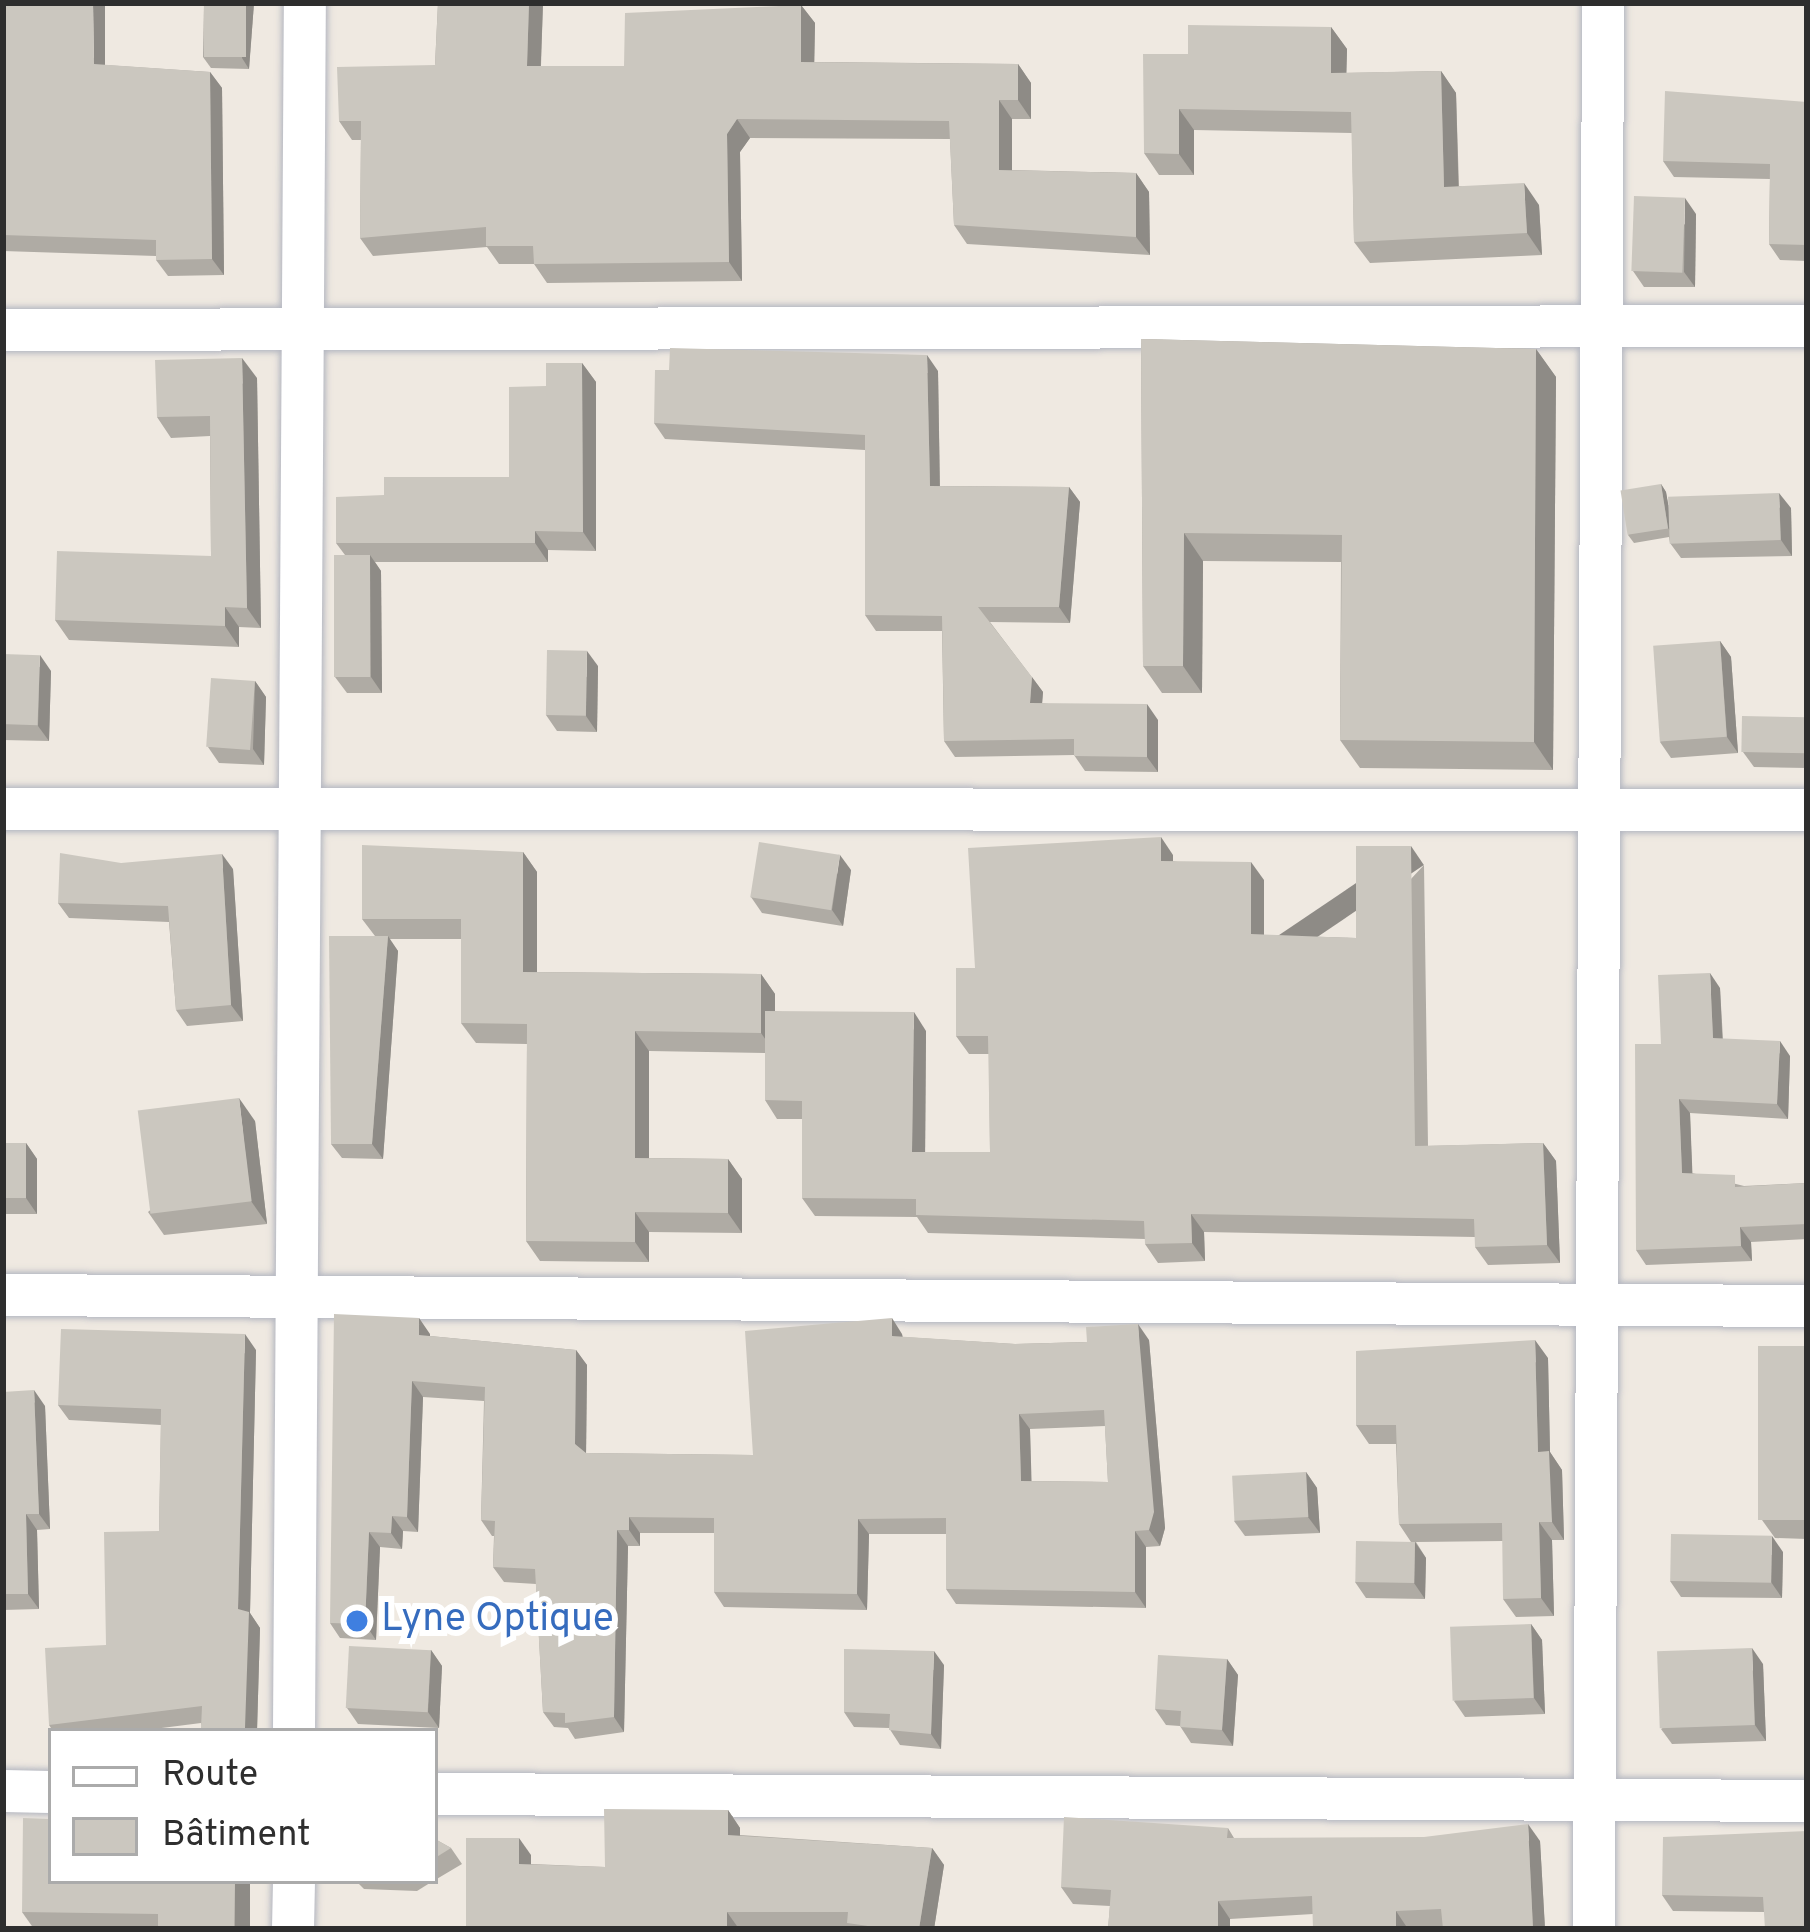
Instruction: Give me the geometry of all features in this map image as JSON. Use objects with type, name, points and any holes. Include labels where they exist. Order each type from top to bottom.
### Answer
[{"type":"street","points":[[295,1728],[304,3]]},
{"type":"street","points":[[1594,1929],[1603,3]]},
{"type":"street","points":[[3,330],[302,335],[1807,326]]},
{"type":"street","points":[[3,808],[1807,811]]},
{"type":"street","points":[[3,1294],[1807,1306]]},
{"type":"street","points":[[3,1791],[48,1792]]},
{"type":"street","points":[[438,1794],[1807,1801]]},
{"type":"street","points":[[293,1929],[294,1884]]},
{"type":"building","points":[[3,3],[93,3],[94,64],[210,72],[212,259],[156,260],[156,240],[3,235]]},
{"type":"building","points":[[204,3],[246,3],[246,57],[204,57]]},
{"type":"building","points":[[438,3],[529,3],[527,66],[624,66],[625,13],[801,5],[801,62],[1018,64],[1018,100],[999,100],[999,170],[1136,173],[1136,237],[954,225],[949,121],[737,119],[727,134],[729,262],[534,264],[533,246],[486,246],[486,227],[360,238],[361,121],[339,121],[337,67],[435,65]]},
{"type":"building","points":[[1188,25],[1331,27],[1331,73],[1441,71],[1444,187],[1524,183],[1527,233],[1354,242],[1351,112],[1179,109],[1179,154],[1144,153],[1143,54],[1188,54]]},
{"type":"building","points":[[1665,91],[1807,102],[1807,245],[1769,244],[1770,164],[1663,161]]},
{"type":"building","points":[[1634,196],[1685,198],[1682,273],[1631,271]]},
{"type":"building","points":[[1141,339],[1536,349],[1534,742],[1340,740],[1342,535],[1184,533],[1183,666],[1143,666]]},
{"type":"building","points":[[670,348],[927,355],[930,486],[1069,487],[1059,607],[978,607],[1032,677],[1030,703],[1147,704],[1147,757],[1074,756],[1074,739],[944,741],[942,616],[865,615],[865,435],[654,423],[655,370],[669,370]]},
{"type":"building","points":[[242,358],[247,608],[225,607],[225,626],[55,620],[57,551],[211,556],[210,416],[157,417],[155,360]]},
{"type":"building","points":[[546,363],[582,363],[583,532],[535,531],[535,543],[336,543],[336,497],[384,495],[384,477],[509,477],[509,387],[546,386]]},
{"type":"building","points":[[1661,484],[1668,528],[1628,535],[1621,490]]},
{"type":"building","points":[[1779,493],[1781,540],[1670,544],[1668,497]]},
{"type":"building","points":[[334,555],[370,555],[370,677],[334,677]]},
{"type":"building","points":[[1720,641],[1727,737],[1660,741],[1653,646]]},
{"type":"building","points":[[547,650],[587,651],[586,716],[546,715]]},
{"type":"building","points":[[3,654],[40,655],[38,725],[3,724]]},
{"type":"building","points":[[211,678],[255,681],[250,750],[206,747]]},
{"type":"building","points":[[1742,716],[1807,717],[1806,753],[1741,752]]},
{"type":"building","points":[[1161,837],[1161,861],[1251,862],[1251,934],[1356,938],[1356,846],[1411,846],[1415,1146],[1543,1143],[1547,1245],[1475,1247],[1474,1219],[1191,1214],[1192,1243],[1145,1244],[1144,1221],[916,1215],[916,1199],[802,1198],[802,1101],[765,1100],[765,1011],[914,1012],[912,1152],[990,1152],[988,1036],[956,1036],[956,968],[975,968],[968,848]]},
{"type":"building","points":[[759,842],[840,855],[831,910],[750,897]]},
{"type":"building","points":[[362,845],[523,852],[523,972],[761,974],[761,1033],[635,1031],[635,1158],[728,1159],[728,1213],[635,1212],[635,1242],[526,1241],[527,1024],[461,1023],[461,919],[362,919]]},
{"type":"building","points":[[60,853],[121,863],[222,854],[231,1005],[176,1010],[168,906],[58,903]]},
{"type":"building","points":[[329,936],[388,936],[372,1144],[331,1144]]},
{"type":"building","points":[[1710,973],[1713,1038],[1780,1041],[1777,1104],[1679,1099],[1682,1173],[1735,1175],[1735,1187],[1807,1183],[1807,1224],[1740,1227],[1741,1246],[1636,1250],[1635,1044],[1661,1044],[1658,975]]},
{"type":"building","points":[[239,1098],[252,1201],[150,1214],[138,1110]]},
{"type":"building","points":[[3,1143],[26,1143],[26,1198],[3,1198]]},
{"type":"building","points":[[334,1314],[419,1318],[419,1335],[576,1350],[575,1444],[586,1453],[753,1455],[745,1331],[892,1318],[892,1336],[1015,1344],[1087,1342],[1086,1327],[1138,1324],[1154,1512],[1149,1530],[1135,1531],[1135,1592],[946,1589],[946,1518],[858,1519],[857,1594],[714,1592],[714,1518],[629,1517],[629,1530],[617,1530],[614,1717],[565,1723],[565,1713],[543,1712],[535,1569],[493,1567],[495,1521],[481,1520],[485,1387],[412,1381],[407,1517],[392,1516],[391,1533],[369,1532],[365,1624],[330,1623]],"holes":[[[1104,1410],[1108,1482],[1021,1481],[1019,1414]]]},
{"type":"building","points":[[61,1329],[245,1334],[238,1609],[249,1612],[245,1728],[201,1728],[202,1706],[49,1725],[45,1648],[106,1645],[104,1532],[159,1531],[161,1409],[58,1405]]},
{"type":"building","points":[[1535,1340],[1538,1452],[1549,1451],[1552,1522],[1539,1522],[1541,1598],[1503,1599],[1502,1523],[1399,1524],[1396,1425],[1356,1425],[1356,1351]]},
{"type":"building","points":[[1758,1346],[1807,1346],[1807,1520],[1758,1520]]},
{"type":"building","points":[[34,1390],[39,1514],[26,1514],[28,1594],[3,1594],[3,1392]]},
{"type":"building","points":[[1306,1472],[1308,1517],[1234,1521],[1232,1476]]},
{"type":"building","points":[[1671,1534],[1772,1536],[1771,1583],[1670,1581]]},
{"type":"building","points":[[1356,1541],[1415,1542],[1414,1583],[1355,1582]]},
{"type":"building","points":[[1531,1624],[1534,1698],[1453,1701],[1450,1627]]},
{"type":"building","points":[[349,1646],[431,1650],[428,1712],[346,1708]]},
{"type":"building","points":[[1752,1648],[1755,1725],[1660,1728],[1657,1651]]},
{"type":"building","points":[[844,1649],[934,1651],[931,1734],[889,1730],[890,1714],[844,1712]]},
{"type":"building","points":[[1158,1655],[1227,1659],[1222,1730],[1180,1727],[1181,1711],[1155,1709]]},
{"type":"building","points":[[604,1809],[728,1810],[728,1835],[932,1848],[919,1929],[847,1923],[848,1912],[727,1912],[727,1929],[466,1929],[466,1838],[519,1838],[519,1864],[605,1867]]},
{"type":"building","points":[[1064,1817],[1228,1828],[1227,1838],[1424,1837],[1528,1824],[1533,1929],[1443,1929],[1441,1909],[1396,1911],[1396,1929],[1313,1929],[1312,1896],[1218,1901],[1218,1929],[1108,1929],[1111,1890],[1061,1887]]},
{"type":"building","points":[[23,1818],[48,1819],[48,1884],[235,1884],[234,1929],[158,1929],[158,1914],[22,1912]]},
{"type":"building","points":[[1807,1831],[1807,1929],[1765,1929],[1763,1897],[1662,1895],[1663,1837]]},
{"type":"building","points":[[438,1841],[451,1848],[438,1856]]},
{"type":"place","name":"Lyne Optique","points":[[357,1621]]}]
